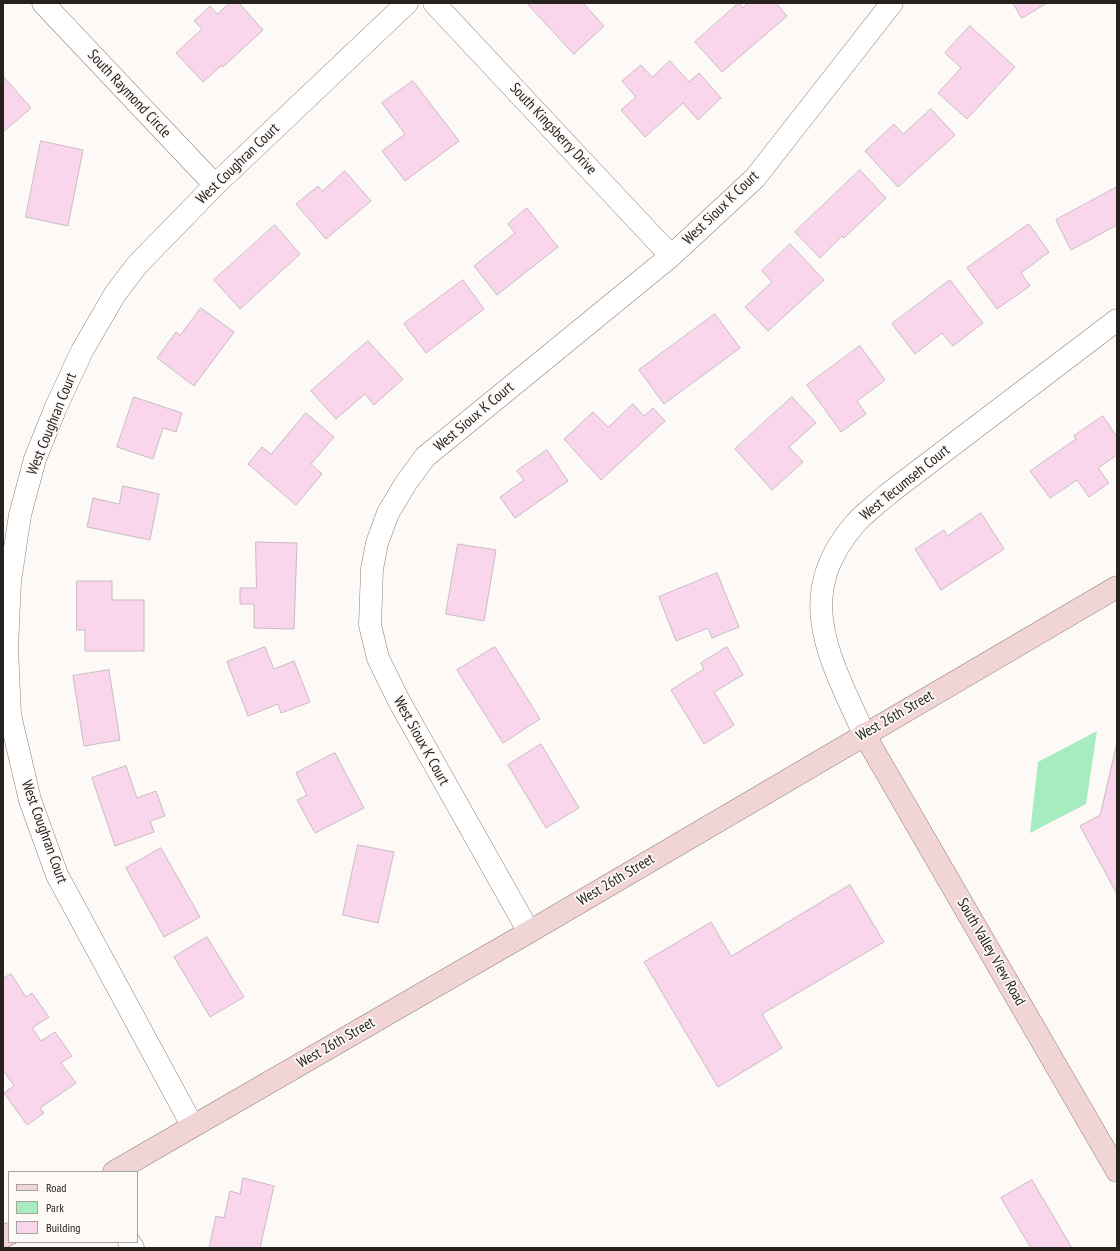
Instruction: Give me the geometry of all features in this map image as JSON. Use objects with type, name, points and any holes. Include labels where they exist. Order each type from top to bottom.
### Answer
[{"type":"main road","name":"West 26th Street","points":[[116,1171],[192,1125],[528,932],[1117,587]]},
{"type":"main road","name":"South Valley View Road","points":[[864,734],[1117,1171]]},
{"type":"street","name":"South Raymond Circle","points":[[43,3],[216,185]]},
{"type":"street","name":"West Coughran Court","points":[[192,1125],[57,875],[30,800],[10,715],[7,648],[10,581],[20,515],[35,459],[56,407],[82,351],[115,294],[137,265],[216,185],[407,3]]},
{"type":"street","name":"South Kingsberry Drive","points":[[434,3],[671,256]]},
{"type":"street","name":"West Sioux K Court","points":[[528,932],[399,701],[378,658],[370,625],[372,569],[377,543],[388,513],[406,483],[426,457],[671,256],[755,178],[892,3]]},
{"type":"street","name":"West Tecumseh Court","points":[[864,734],[826,643],[822,622],[821,593],[827,567],[840,544],[855,524],[888,494],[1117,320]]},
{"type":"green space","points":[[1097,731],[1086,804],[1030,833],[1038,762]]},
{"type":"building","points":[[230,3],[239,3],[263,30],[223,67],[222,65],[203,82],[176,53],[202,29],[194,21],[210,6],[217,14]]},
{"type":"building","points":[[527,3],[583,3],[604,26],[574,54]]},
{"type":"building","points":[[739,3],[743,8],[748,3],[776,3],[787,16],[722,72],[695,42]]},
{"type":"building","points":[[1013,3],[1047,3],[1022,18]]},
{"type":"building","points":[[970,26],[1015,67],[967,119],[938,93],[961,68],[945,53]]},
{"type":"building","points":[[670,61],[689,82],[699,73],[721,98],[698,120],[683,103],[645,137],[621,110],[636,97],[622,81],[641,65],[652,77]]},
{"type":"building","points":[[3,76],[31,108],[3,132]]},
{"type":"building","points":[[413,81],[459,141],[405,181],[382,151],[405,134],[382,103]]},
{"type":"building","points":[[931,109],[955,135],[898,187],[865,151],[894,124],[903,134]]},
{"type":"building","points":[[41,141],[83,150],[68,226],[26,217]]},
{"type":"building","points":[[860,170],[886,198],[844,238],[842,236],[820,258],[795,232]]},
{"type":"building","points":[[345,171],[371,201],[326,239],[296,204],[318,186],[322,191]]},
{"type":"building","points":[[1117,187],[1117,225],[1071,250],[1056,220]]},
{"type":"building","points":[[527,208],[558,247],[497,295],[474,266],[515,233],[508,224]]},
{"type":"building","points":[[1029,224],[1049,252],[1021,273],[1030,286],[997,309],[967,268]]},
{"type":"building","points":[[275,225],[300,254],[240,309],[214,280]]},
{"type":"building","points":[[790,244],[824,280],[768,331],[745,307],[772,282],[762,271]]},
{"type":"building","points":[[463,280],[484,309],[426,353],[404,324]]},
{"type":"building","points":[[950,280],[983,323],[953,346],[942,333],[915,354],[892,324]]},
{"type":"building","points":[[201,308],[234,332],[194,386],[157,358],[176,332],[180,335]]},
{"type":"building","points":[[715,314],[740,348],[664,404],[639,370]]},
{"type":"building","points":[[368,341],[403,379],[374,405],[365,394],[336,419],[311,391]]},
{"type":"building","points":[[860,346],[885,380],[857,401],[866,414],[841,432],[807,385]]},
{"type":"building","points":[[134,397],[182,413],[176,432],[163,428],[153,459],[117,447]]},
{"type":"building","points":[[792,397],[816,423],[789,447],[803,462],[772,490],[735,449]]},
{"type":"building","points":[[633,404],[644,416],[653,408],[665,421],[601,480],[564,439],[593,412],[608,427]]},
{"type":"building","points":[[306,413],[334,437],[311,464],[322,474],[296,505],[248,464],[262,447],[271,454]]},
{"type":"building","points":[[1103,416],[1117,437],[1117,455],[1098,468],[1109,483],[1089,497],[1077,480],[1050,498],[1030,471],[1076,439],[1074,436]]},
{"type":"building","points":[[547,450],[568,481],[515,518],[500,497],[524,480],[517,471]]},
{"type":"building","points":[[123,486],[159,494],[150,540],[87,527],[93,498],[119,504]]},
{"type":"building","points":[[981,513],[1004,549],[941,590],[915,549],[944,530],[947,536]]},
{"type":"building","points":[[256,542],[297,543],[294,629],[254,628],[254,604],[240,604],[240,588],[256,588]]},
{"type":"building","points":[[458,544],[496,550],[484,621],[446,614]]},
{"type":"building","points":[[717,573],[739,627],[712,638],[708,628],[676,641],[659,597]]},
{"type":"building","points":[[77,581],[112,581],[112,600],[144,600],[144,651],[85,651],[85,630],[77,630]]},
{"type":"building","points":[[265,647],[274,669],[294,661],[310,702],[281,713],[278,704],[248,716],[227,662]]},
{"type":"building","points":[[495,647],[540,719],[503,743],[457,670]]},
{"type":"building","points":[[727,647],[743,675],[714,692],[734,725],[704,744],[671,690],[704,669],[701,663]]},
{"type":"building","points":[[109,670],[120,740],[84,746],[73,676]]},
{"type":"building","points":[[1117,743],[1117,894],[1080,826],[1100,815]]},
{"type":"building","points":[[541,744],[579,808],[546,828],[508,765]]},
{"type":"building","points":[[335,753],[364,808],[315,833],[297,800],[307,795],[296,773]]},
{"type":"building","points":[[126,766],[137,798],[156,791],[165,816],[150,821],[154,832],[115,846],[92,778]]},
{"type":"building","points":[[358,845],[394,852],[378,923],[343,915]]},
{"type":"building","points":[[161,848],[200,917],[164,937],[126,868]]},
{"type":"building","points":[[850,885],[884,942],[762,1014],[782,1048],[718,1087],[644,962],[711,922],[731,956]]},
{"type":"building","points":[[207,937],[244,997],[210,1017],[174,957]]},
{"type":"building","points":[[11,974],[26,997],[32,993],[49,1017],[32,1028],[41,1041],[55,1032],[72,1056],[61,1063],[76,1083],[40,1108],[44,1113],[27,1125],[4,1093],[14,1086],[3,1070],[3,979]]},
{"type":"building","points":[[243,1178],[274,1186],[260,1248],[209,1248],[216,1216],[224,1218],[230,1191],[240,1194]]},
{"type":"building","points":[[1032,1180],[1072,1248],[1031,1248],[1001,1198]]}]
